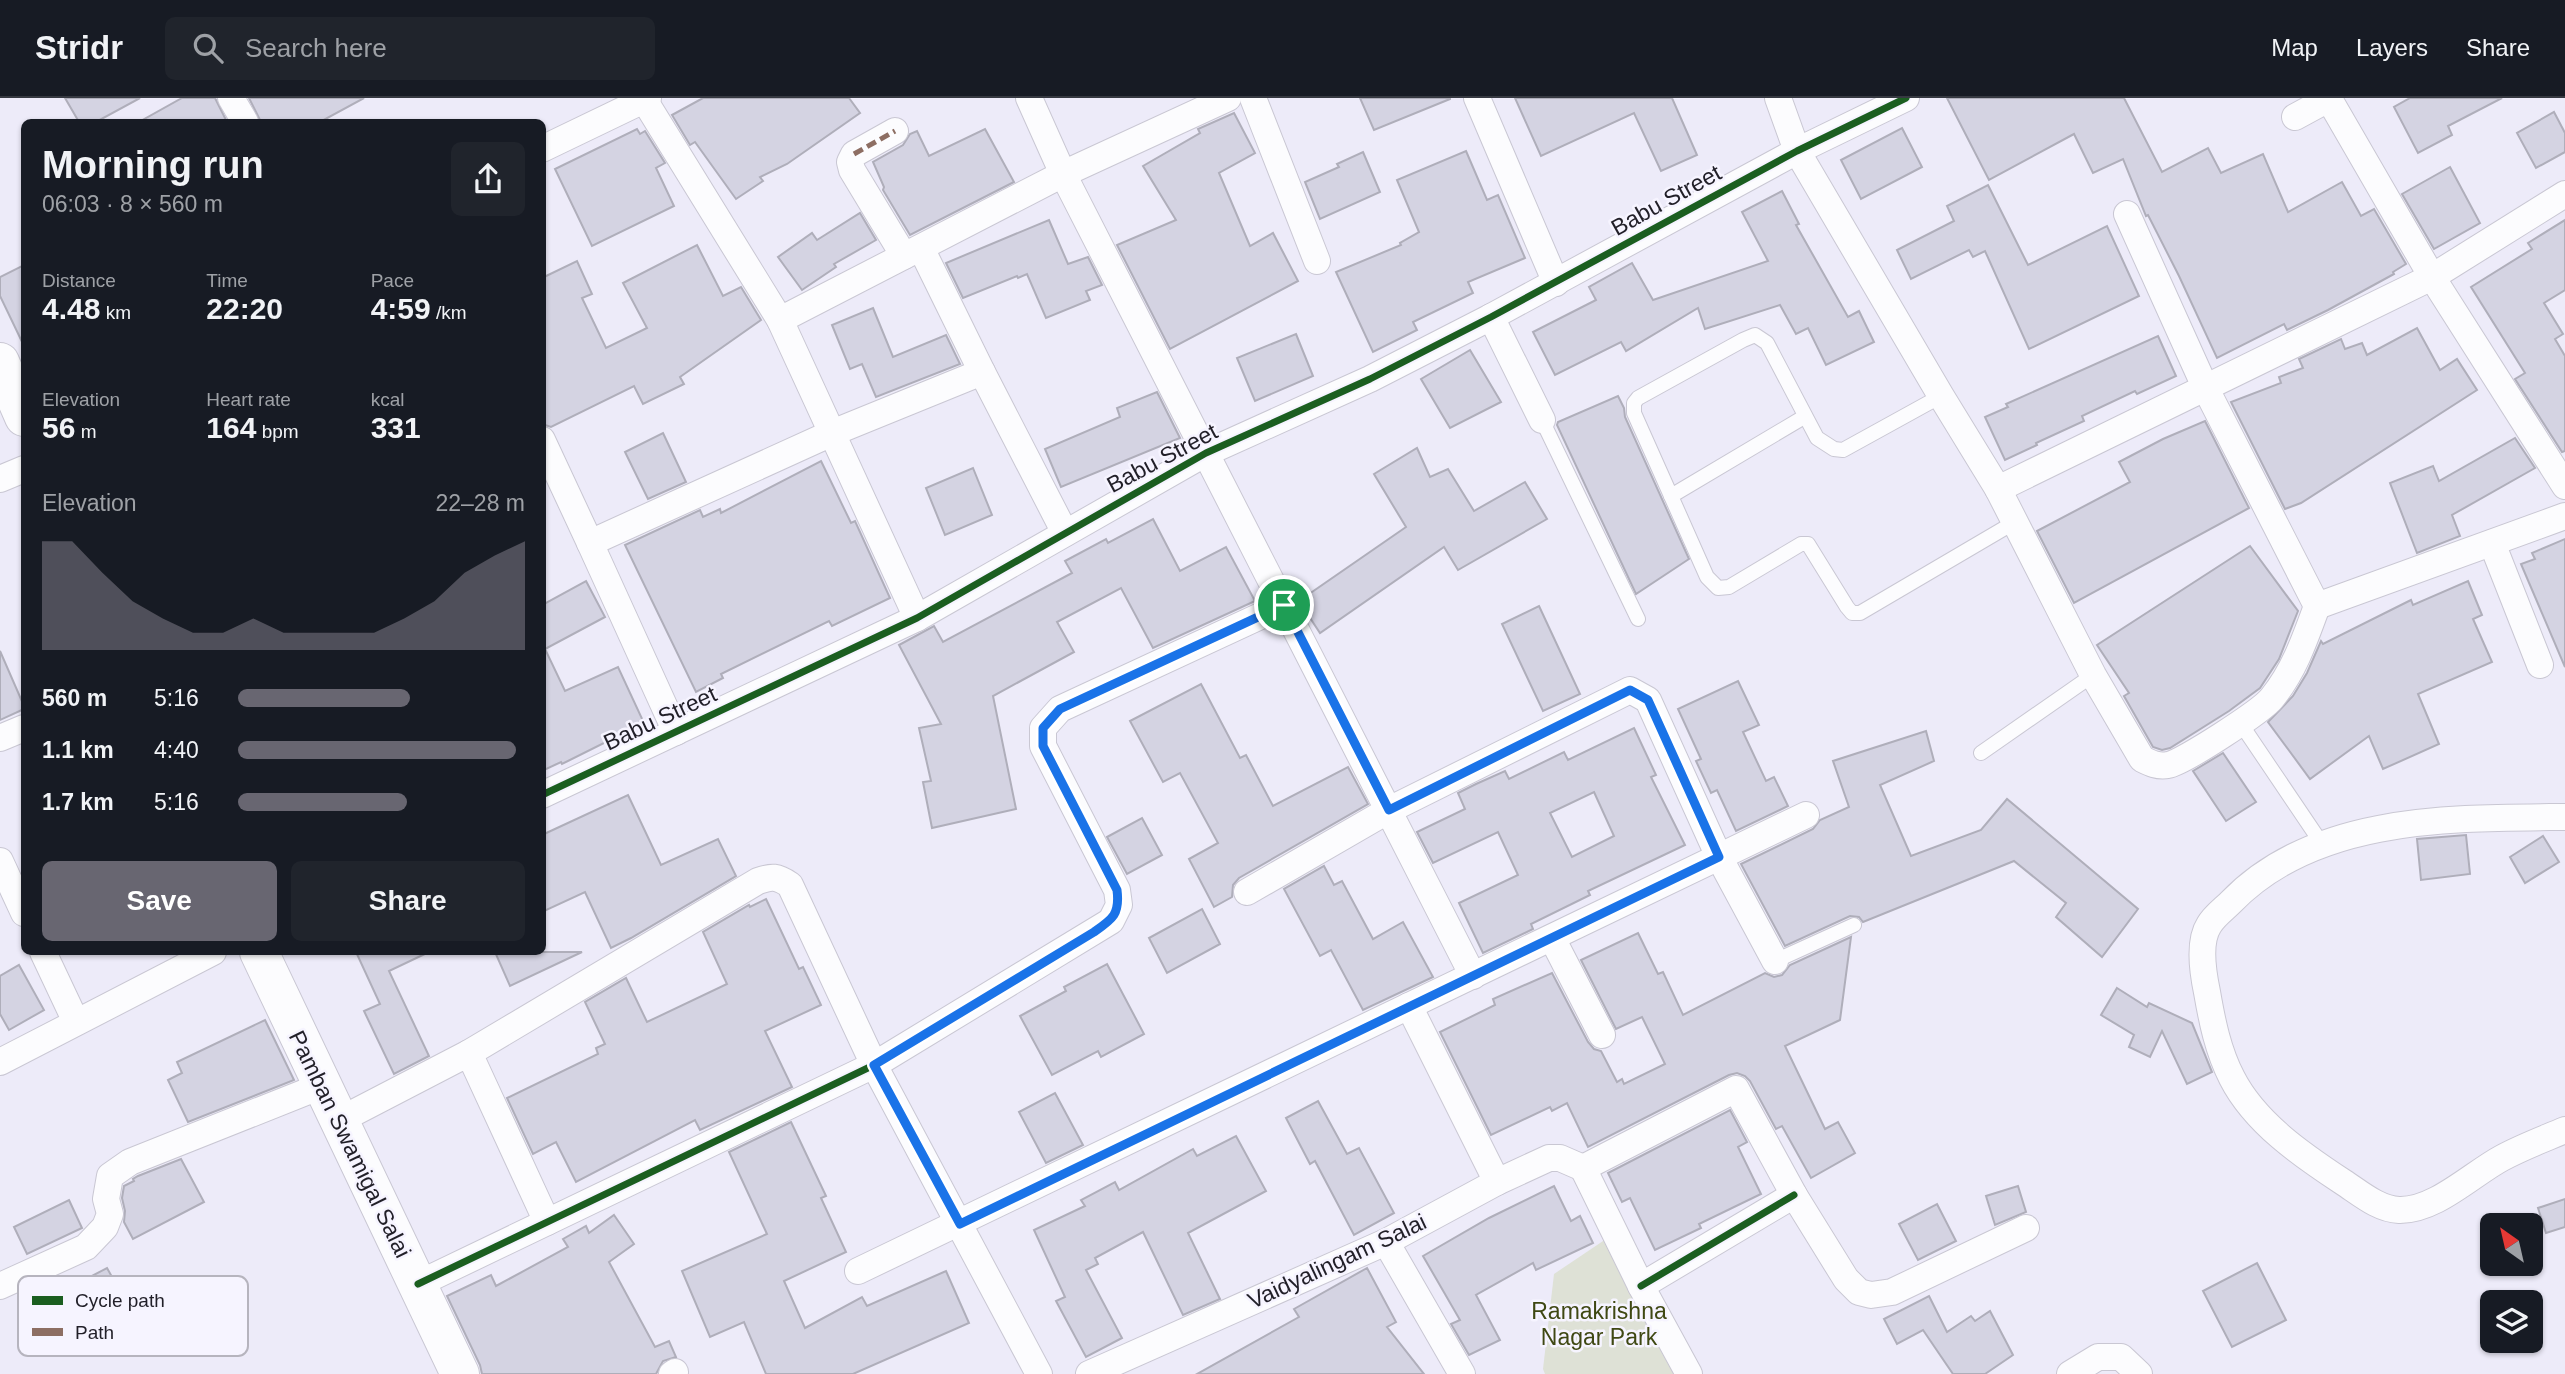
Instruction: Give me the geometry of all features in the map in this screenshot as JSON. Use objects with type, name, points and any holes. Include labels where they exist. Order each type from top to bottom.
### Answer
[{"type":"street","points":[[231,98],[243,119]]},
{"type":"street","points":[[1030,98],[1063,174],[1473,976]]},
{"type":"street","points":[[780,320],[1063,174],[1228,98]]},
{"type":"street","points":[[1253,98],[1317,261]]},
{"type":"street","points":[[1478,98],[1556,283]]},
{"type":"street","points":[[1778,98],[1797,151],[1998,489],[2093,675],[2136,752],[2152,764],[2169,765],[2241,724],[2271,701],[2301,652],[2317,606],[2204,387],[2127,214]]},
{"type":"street","name":"Babu Street","points":[[546,793],[917,618],[1206,453],[1358,385],[1556,283],[1797,151],[1906,98]]},
{"type":"street","points":[[2295,117],[2329,98],[2432,277],[2565,486]]},
{"type":"street","points":[[546,147],[645,99],[780,320],[917,618]]},
{"type":"street","points":[[895,131],[854,154],[850,162],[852,170],[912,252],[982,372],[1065,533]]},
{"type":"street","points":[[1998,489],[2432,277],[2565,194]]},
{"type":"street","points":[[1491,317],[1542,420]]},
{"type":"street","points":[[0,362],[21,405]]},
{"type":"street","points":[[590,544],[832,433],[982,372]]},
{"type":"street","points":[[546,449],[676,732]]},
{"type":"street","points":[[0,479],[21,470]]},
{"type":"street","points":[[2317,606],[2565,516]]},
{"type":"street","points":[[2492,543],[2540,665]]},
{"type":"street","points":[[418,1284],[874,1065],[1111,921],[1119,905],[1117,890],[1043,746],[1043,728],[1060,709],[1284,605]]},
{"type":"street","points":[[1247,892],[1389,810],[1630,690],[1648,700],[1719,857],[1775,961]]},
{"type":"street","points":[[0,738],[21,729]]},
{"type":"street","points":[[859,1271],[1806,815]]},
{"type":"street","points":[[2565,817],[2454,818],[2344,836],[2300,852],[2247,885],[2208,926],[2201,962],[2215,1034],[2232,1079],[2258,1113],[2282,1137],[2326,1171],[2384,1208],[2399,1210],[2420,1207],[2502,1158],[2565,1130]]},
{"type":"street","points":[[0,861],[21,906]]},
{"type":"street","points":[[338,1121],[469,1053],[758,881],[772,876],[780,878],[790,885],[874,1065],[1039,1374]]},
{"type":"street","points":[[1552,937],[1602,1035]]},
{"type":"street","points":[[44,955],[76,1022]]},
{"type":"street","points":[[0,1062],[207,955]]},
{"type":"street","name":"Pamban Swamigal Salai","points":[[259,955],[460,1374]]},
{"type":"street","points":[[1409,1006],[1497,1182]]},
{"type":"street","points":[[469,1053],[547,1222]]},
{"type":"street","points":[[22,1276],[86,1247],[97,1237],[110,1214],[106,1199],[110,1176],[130,1162],[321,1086]]},
{"type":"street","points":[[1689,1374],[1641,1286],[1583,1168],[1736,1089],[1794,1195],[1846,1279],[1859,1292],[1871,1295],[1892,1292],[2026,1228]]},
{"type":"street","name":"Vaidyalingam Salai","points":[[1089,1374],[1386,1242],[1497,1182],[1549,1158],[1560,1158],[1583,1168]]},
{"type":"street","points":[[1641,1286],[1794,1195]]},
{"type":"street","points":[[1386,1242],[1462,1374]]},
{"type":"street","points":[[0,1286],[18,1278]]},
{"type":"street","points":[[2070,1374],[2098,1357],[2121,1357],[2139,1374]]},
{"type":"lane","points":[[1941,396],[1843,450],[1834,449],[1817,438],[1766,343],[1755,335],[1644,395],[1634,403],[1634,413],[1707,577],[1718,588],[1729,587],[1801,544],[1808,544],[1852,613],[1860,613],[2015,522]]},
{"type":"lane","points":[[1671,496],[1804,417]]},
{"type":"lane","points":[[1542,420],[1638,619]]},
{"type":"lane","points":[[1981,753],[2093,675]]},
{"type":"lane","points":[[2241,724],[2322,844]]},
{"type":"lane","points":[[1775,961],[1854,925]]},
{"type":"green space","name":"Ramakrishna Nagar Park","points":[[1609,1237],[1684,1374],[1545,1374],[1543,1369],[1554,1274]]},
{"type":"building","points":[[65,98],[140,98],[102,119],[77,119]]},
{"type":"building","points":[[182,98],[215,98],[226,119],[144,119]]},
{"type":"building","points":[[249,98],[364,98],[326,119],[260,119]]},
{"type":"building","points":[[703,98],[849,98],[860,113],[787,164],[760,177],[763,181],[736,199],[695,142],[690,145],[672,115]]},
{"type":"building","points":[[1360,98],[1450,98],[1450,99],[1374,130]]},
{"type":"building","points":[[1515,98],[1672,98],[1697,155],[1661,171],[1634,113],[1541,156]]},
{"type":"building","points":[[1947,98],[2124,98],[2162,172],[2208,148],[2221,173],[2263,154],[2288,212],[2342,182],[2361,216],[2374,209],[2406,264],[2393,272],[2394,274],[2328,310],[2287,330],[2284,324],[2217,358],[2179,276],[2148,215],[2146,216],[2123,159],[2093,173],[2074,134],[1989,180]]},
{"type":"building","points":[[2410,98],[2502,98],[2448,126],[2452,135],[2418,153],[2394,107]]},
{"type":"building","points":[[2554,112],[2565,133],[2565,152],[2536,168],[2517,133]]},
{"type":"building","points":[[1234,113],[1255,153],[1219,173],[1250,246],[1273,233],[1298,281],[1170,349],[1117,245],[1176,220],[1143,166],[1200,133],[1198,129]]},
{"type":"building","points":[[1902,128],[1922,167],[1861,199],[1841,160]]},
{"type":"building","points":[[637,129],[640,134],[645,131],[665,163],[656,168],[674,206],[592,246],[555,169]]},
{"type":"building","points":[[985,129],[1014,182],[910,235],[883,190],[873,162],[903,145],[910,134],[917,131],[929,156]]},
{"type":"building","points":[[1466,151],[1487,200],[1498,195],[1525,258],[1468,282],[1473,293],[1413,322],[1417,330],[1373,352],[1336,272],[1401,245],[1400,243],[1419,232],[1397,180]]},
{"type":"building","points":[[1363,152],[1380,192],[1320,219],[1305,182],[1339,167],[1337,164]]},
{"type":"building","points":[[2450,167],[2480,223],[2434,249],[2402,194]]},
{"type":"building","points":[[1988,185],[2028,265],[2107,226],[2139,296],[2029,349],[1985,251],[1973,257],[1969,250],[1911,279],[1897,250],[1954,221],[1947,206]]},
{"type":"building","points":[[1782,191],[1799,224],[1796,225],[1848,317],[1859,311],[1874,342],[1826,365],[1808,328],[1796,334],[1780,305],[1705,329],[1698,308],[1626,351],[1621,342],[1555,375],[1533,332],[1596,300],[1589,287],[1632,263],[1653,300],[1768,261],[1742,212]]},
{"type":"building","points":[[860,213],[876,240],[834,264],[836,267],[802,290],[778,257],[812,233],[817,240]]},
{"type":"building","points":[[1049,220],[1068,264],[1088,257],[1102,285],[1086,291],[1090,300],[1046,318],[1027,274],[963,298],[946,263]]},
{"type":"building","points":[[2565,220],[2565,290],[2544,303],[2563,334],[2555,339],[2565,356],[2565,451],[2562,452],[2515,379],[2525,373],[2471,287],[2532,249],[2528,243]]},
{"type":"building","points":[[697,245],[723,296],[741,287],[761,320],[680,377],[684,384],[643,404],[634,386],[551,427],[546,425],[546,276],[577,261],[592,294],[582,298],[606,348],[647,328],[623,283]]},
{"type":"building","points":[[21,266],[21,340],[0,296],[0,277]]},
{"type":"building","points":[[873,308],[893,357],[946,335],[960,364],[876,397],[862,364],[850,369],[832,325]]},
{"type":"building","points":[[2417,328],[2440,370],[2457,359],[2477,390],[2301,503],[2285,509],[2231,402],[2281,383],[2279,377],[2303,368],[2299,359],[2341,339],[2345,349],[2362,343],[2367,355]]},
{"type":"building","points":[[1296,334],[1313,376],[1255,401],[1237,358]]},
{"type":"building","points":[[2158,336],[2176,376],[2137,394],[2135,391],[2082,416],[2084,421],[2005,460],[1985,417],[2008,407],[2006,404]]},
{"type":"building","points":[[1470,350],[1501,402],[1450,428],[1421,379]]},
{"type":"building","points":[[1157,392],[1180,438],[1061,487],[1045,449],[1120,417],[1117,408]]},
{"type":"building","points":[[1618,396],[1689,559],[1636,594],[1557,425],[1558,422]]},
{"type":"building","points":[[2205,421],[2249,508],[2074,603],[2037,531],[2130,482],[2119,462]]},
{"type":"building","points":[[663,433],[686,482],[648,499],[625,452]]},
{"type":"building","points":[[2515,438],[2535,468],[2452,515],[2460,536],[2417,553],[2390,483],[2433,466],[2439,481]]},
{"type":"building","points":[[1417,448],[1430,477],[1448,469],[1474,511],[1525,482],[1547,519],[1458,570],[1444,547],[1320,633],[1299,601],[1406,527],[1374,474]]},
{"type":"building","points":[[821,461],[851,523],[855,521],[890,598],[832,626],[829,621],[721,674],[723,678],[696,692],[625,545],[700,510],[703,517],[720,509],[721,513]]},
{"type":"building","points":[[973,468],[992,515],[945,535],[926,488]]},
{"type":"building","points":[[1153,519],[1180,571],[1226,547],[1255,601],[1153,648],[1121,588],[1057,622],[1074,652],[993,696],[1016,809],[932,828],[923,782],[931,781],[919,728],[941,724],[899,645],[934,626],[943,642],[1072,573],[1065,561],[1106,539],[1108,543]]},
{"type":"building","points":[[2565,539],[2565,667],[2521,564],[2535,559],[2532,553]]},
{"type":"building","points":[[2250,546],[2298,611],[2279,659],[2260,688],[2229,711],[2170,748],[2162,750],[2153,747],[2124,696],[2129,693],[2097,645]]},
{"type":"building","points":[[586,581],[605,617],[546,648],[546,603]]},
{"type":"building","points":[[2468,581],[2482,615],[2473,619],[2492,662],[2418,694],[2439,744],[2383,769],[2369,736],[2310,779],[2268,722],[2293,696],[2321,641],[2323,644],[2411,600],[2413,605]]},
{"type":"building","points":[[1539,606],[1580,694],[1543,711],[1502,624]]},
{"type":"building","points":[[0,651],[21,699],[21,710],[0,720]]},
{"type":"building","points":[[546,651],[565,691],[618,667],[644,723],[562,764],[561,762],[546,769]]},
{"type":"building","points":[[1738,681],[1759,725],[1743,732],[1766,781],[1774,777],[1788,806],[1736,831],[1717,790],[1711,793],[1696,761],[1701,759],[1678,709]]},
{"type":"building","points":[[1201,684],[1240,758],[1246,755],[1273,806],[1348,767],[1368,804],[1239,878],[1233,885],[1232,897],[1214,907],[1189,859],[1218,843],[1180,773],[1163,782],[1130,721]]},
{"type":"building","points":[[1634,728],[1656,775],[1651,777],[1685,845],[1588,891],[1590,895],[1531,924],[1533,929],[1483,953],[1459,903],[1518,875],[1498,832],[1433,863],[1417,832],[1465,809],[1458,793],[1476,784],[1505,771],[1509,779],[1564,752],[1568,760]],"holes":[[[1594,792],[1614,836],[1572,857],[1550,813]]]},
{"type":"building","points":[[1926,731],[1934,761],[1880,785],[1911,856],[1981,830],[2007,799],[2138,909],[2102,957],[2056,917],[2066,903],[2014,861],[1863,922],[1859,917],[1850,916],[1785,946],[1741,864],[1813,829],[1820,820],[1849,807],[1833,761]]},
{"type":"building","points":[[2223,753],[2256,802],[2226,821],[2193,771]]},
{"type":"building","points":[[628,795],[661,865],[718,839],[736,876],[611,948],[585,892],[546,910],[546,833]]},
{"type":"building","points":[[1142,818],[1162,855],[1127,874],[1107,837]]},
{"type":"building","points":[[2466,835],[2470,874],[2421,880],[2417,839]]},
{"type":"building","points":[[2543,836],[2559,862],[2525,883],[2510,857]]},
{"type":"building","points":[[1324,866],[1334,885],[1342,881],[1373,939],[1403,922],[1433,977],[1363,1010],[1331,950],[1320,956],[1284,889]]},
{"type":"building","points":[[766,899],[799,969],[803,967],[821,1005],[765,1031],[792,1087],[700,1130],[695,1120],[576,1182],[556,1142],[533,1154],[507,1098],[598,1054],[596,1048],[605,1044],[585,1002],[626,978],[647,1022],[727,984],[703,932],[749,905],[750,907]]},
{"type":"building","points":[[1202,909],[1220,944],[1167,973],[1149,938]]},
{"type":"building","points":[[1638,933],[1658,974],[1663,972],[1683,1015],[1765,973],[1774,977],[1782,975],[1790,965],[1851,937],[1840,1020],[1785,1046],[1825,1129],[1838,1122],[1855,1153],[1811,1178],[1782,1126],[1776,1129],[1750,1081],[1737,1073],[1588,1147],[1567,1103],[1552,1111],[1550,1107],[1491,1135],[1440,1032],[1495,1005],[1493,999],[1552,973],[1588,1042],[1594,1049],[1601,1051],[1617,1082],[1622,1079],[1624,1084],[1665,1064],[1642,1017],[1616,1029],[1581,960]]},
{"type":"building","points":[[582,952],[510,986],[496,955]]},
{"type":"building","points":[[357,955],[423,955],[389,971],[429,1056],[394,1074],[364,1011],[380,1004]]},
{"type":"building","points":[[1107,964],[1144,1034],[1101,1057],[1098,1051],[1052,1075],[1020,1016],[1066,991],[1064,987]]},
{"type":"building","points":[[19,965],[44,1010],[9,1030],[0,1014],[0,976]]},
{"type":"building","points":[[2117,988],[2147,1007],[2149,1003],[2192,1023],[2212,1072],[2187,1084],[2162,1031],[2150,1057],[2129,1047],[2134,1035],[2101,1015]]},
{"type":"building","points":[[265,1020],[294,1080],[188,1122],[168,1080],[182,1073],[177,1062]]},
{"type":"building","points":[[1055,1093],[1083,1145],[1046,1163],[1019,1112]]},
{"type":"building","points":[[1318,1101],[1347,1154],[1359,1148],[1394,1213],[1354,1235],[1315,1161],[1310,1164],[1286,1118]]},
{"type":"building","points":[[1730,1110],[1747,1142],[1738,1147],[1761,1194],[1699,1224],[1701,1228],[1655,1250],[1630,1198],[1622,1202],[1608,1173]]},
{"type":"building","points":[[791,1122],[826,1196],[821,1198],[846,1252],[784,1281],[805,1328],[862,1297],[867,1306],[946,1271],[969,1323],[853,1374],[766,1374],[744,1322],[710,1337],[682,1271],[767,1234],[729,1152]]},
{"type":"building","points":[[1236,1136],[1266,1191],[1188,1233],[1220,1299],[1183,1315],[1143,1232],[1095,1258],[1098,1264],[1086,1270],[1122,1338],[1086,1357],[1056,1301],[1065,1297],[1034,1230],[1085,1206],[1081,1200],[1115,1182],[1119,1190],[1193,1149],[1197,1156]]},
{"type":"building","points":[[181,1159],[204,1202],[133,1239],[124,1222],[124,1186],[138,1176]]},
{"type":"building","points":[[1554,1186],[1571,1221],[1580,1216],[1593,1243],[1536,1270],[1533,1263],[1476,1295],[1500,1340],[1469,1355],[1451,1324],[1460,1320],[1423,1256],[1489,1218]]},
{"type":"building","points":[[2018,1186],[2026,1212],[1995,1225],[1986,1196]]},
{"type":"building","points":[[2565,1199],[2565,1227],[2546,1233],[2543,1213],[2540,1213],[2538,1208]]},
{"type":"building","points":[[69,1200],[82,1228],[27,1254],[14,1227]]},
{"type":"building","points":[[1937,1204],[1956,1241],[1918,1260],[1899,1224]]},
{"type":"building","points":[[614,1215],[634,1244],[609,1262],[655,1347],[669,1341],[676,1357],[663,1361],[656,1374],[482,1374],[447,1296],[491,1275],[496,1286],[568,1247],[563,1239],[586,1226],[589,1233]]},
{"type":"building","points":[[2257,1263],[2286,1320],[2232,1347],[2203,1291]]},
{"type":"building","points":[[107,1268],[111,1276],[92,1276]]},
{"type":"building","points":[[1367,1268],[1396,1322],[1387,1327],[1424,1374],[1197,1374],[1299,1317],[1294,1309]]},
{"type":"building","points":[[1929,1296],[1947,1332],[1971,1316],[1975,1321],[1990,1311],[2013,1355],[1985,1374],[1953,1374],[1923,1330],[1897,1344],[1884,1319]]},
{"type":"marked path","points":[[854,154],[895,131]]},
{"type":"cycle path","points":[[546,793],[917,618],[1206,453],[1370,379],[1491,317],[1797,151],[1906,98]]},
{"type":"cycle path","points":[[418,1284],[874,1065],[1111,921],[1119,905],[1117,890],[1043,746],[1043,728],[1060,709],[1284,605]]},
{"type":"cycle path","points":[[1641,1286],[1794,1195]]},
{"type":"route","points":[[1284,605],[1389,810],[1630,690],[1648,700],[1719,857],[960,1224],[874,1065],[1111,921],[1119,905],[1117,890],[1043,746],[1043,728],[1060,709],[1284,605]]}]
